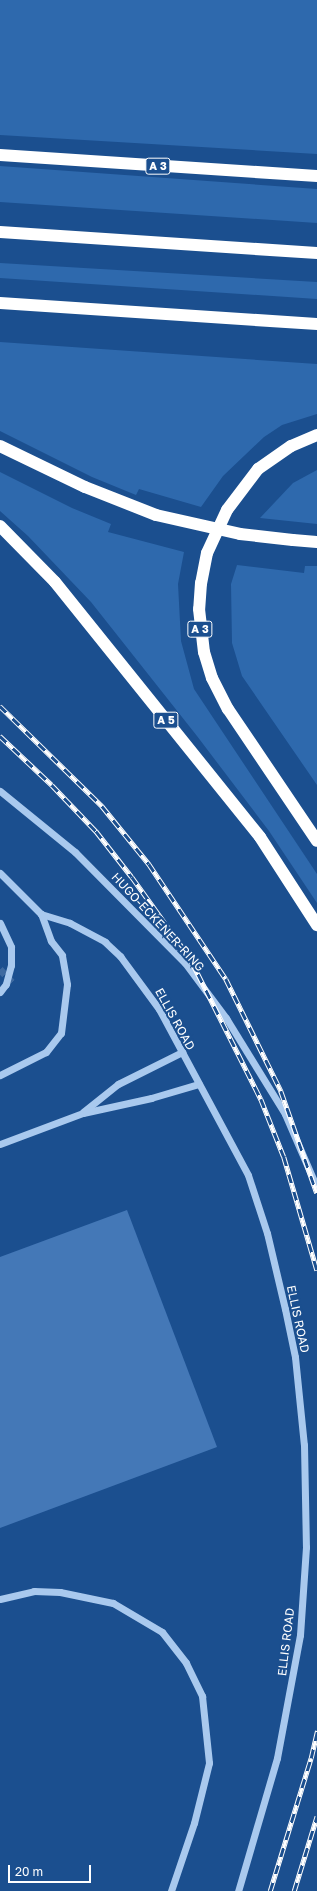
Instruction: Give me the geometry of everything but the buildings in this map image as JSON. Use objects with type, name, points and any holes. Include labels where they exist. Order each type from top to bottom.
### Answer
[{"type":"highway","name":"A 3","points":[[0,155],[317,176]]},
{"type":"highway","points":[[0,232],[317,253]]},
{"type":"highway","points":[[0,303],[317,324]]},
{"type":"highway","name":"A 3","points":[[317,435],[291,446],[258,469],[227,510],[207,552],[200,583],[199,625],[212,678],[228,709],[317,841]]},
{"type":"highway","points":[[0,446],[85,487],[156,515],[240,534],[317,542]]},
{"type":"highway","name":"A 5","points":[[0,526],[60,587],[241,813],[260,837],[317,925]]},
{"type":"street","name":"HUGO-ECKENER-RING","points":[[0,791],[75,852],[185,963],[226,1018],[284,1114],[317,1188]]},
{"type":"street","name":"ELLIS ROAD","points":[[0,873],[41,914],[70,923],[88,932],[120,956],[159,1008],[248,1175],[267,1233],[295,1357],[304,1445],[306,1547],[298,1649],[277,1758],[238,1891]]},
{"type":"street","points":[[0,1076],[46,1052],[61,1033],[67,984],[62,955],[51,941],[41,914]]},
{"type":"street","points":[[0,923],[11,947],[11,965],[6,984],[0,992]]},
{"type":"street","points":[[83,1113],[118,1084],[182,1052]]},
{"type":"street","points":[[0,1144],[83,1113],[151,1098],[199,1084]]},
{"type":"street","points":[[0,1599],[34,1591],[60,1592],[113,1603],[162,1632],[186,1663],[202,1696],[210,1763],[194,1823],[171,1891]]},
{"type":"shaded area","points":[[0,0],[317,0],[317,154],[0,135]]},
{"type":"shaded area","points":[[0,166],[317,189],[317,223],[0,202]]},
{"type":"shaded area","points":[[0,263],[317,282],[317,299],[0,278]]},
{"type":"shaded area","points":[[0,342],[317,364],[317,414],[282,425],[264,437],[223,476],[201,507],[139,489],[136,495],[92,477],[0,431]]},
{"type":"shaded area","points":[[317,470],[317,524],[260,518],[293,483]]},
{"type":"shaded area","points":[[0,472],[72,508],[111,524],[108,532],[184,552],[178,584],[181,641],[194,689],[317,874],[317,903],[269,831],[197,736],[91,602],[28,536],[0,511]]},
{"type":"shaded area","points":[[237,565],[304,573],[305,566],[317,566],[317,785],[242,676],[232,643],[231,584]]},
{"type":"tunnel","points":[[0,969],[12,982]]},
{"type":"railway","points":[[0,706],[102,806],[149,864],[226,979],[281,1091],[317,1193]]},
{"type":"railway","points":[[0,736],[52,785],[96,831],[132,877],[190,958],[261,1099],[284,1157],[317,1270]]},
{"type":"railway","points":[[270,1891],[311,1758],[317,1731]]},
{"type":"railway","points":[[294,1891],[317,1816]]}]
